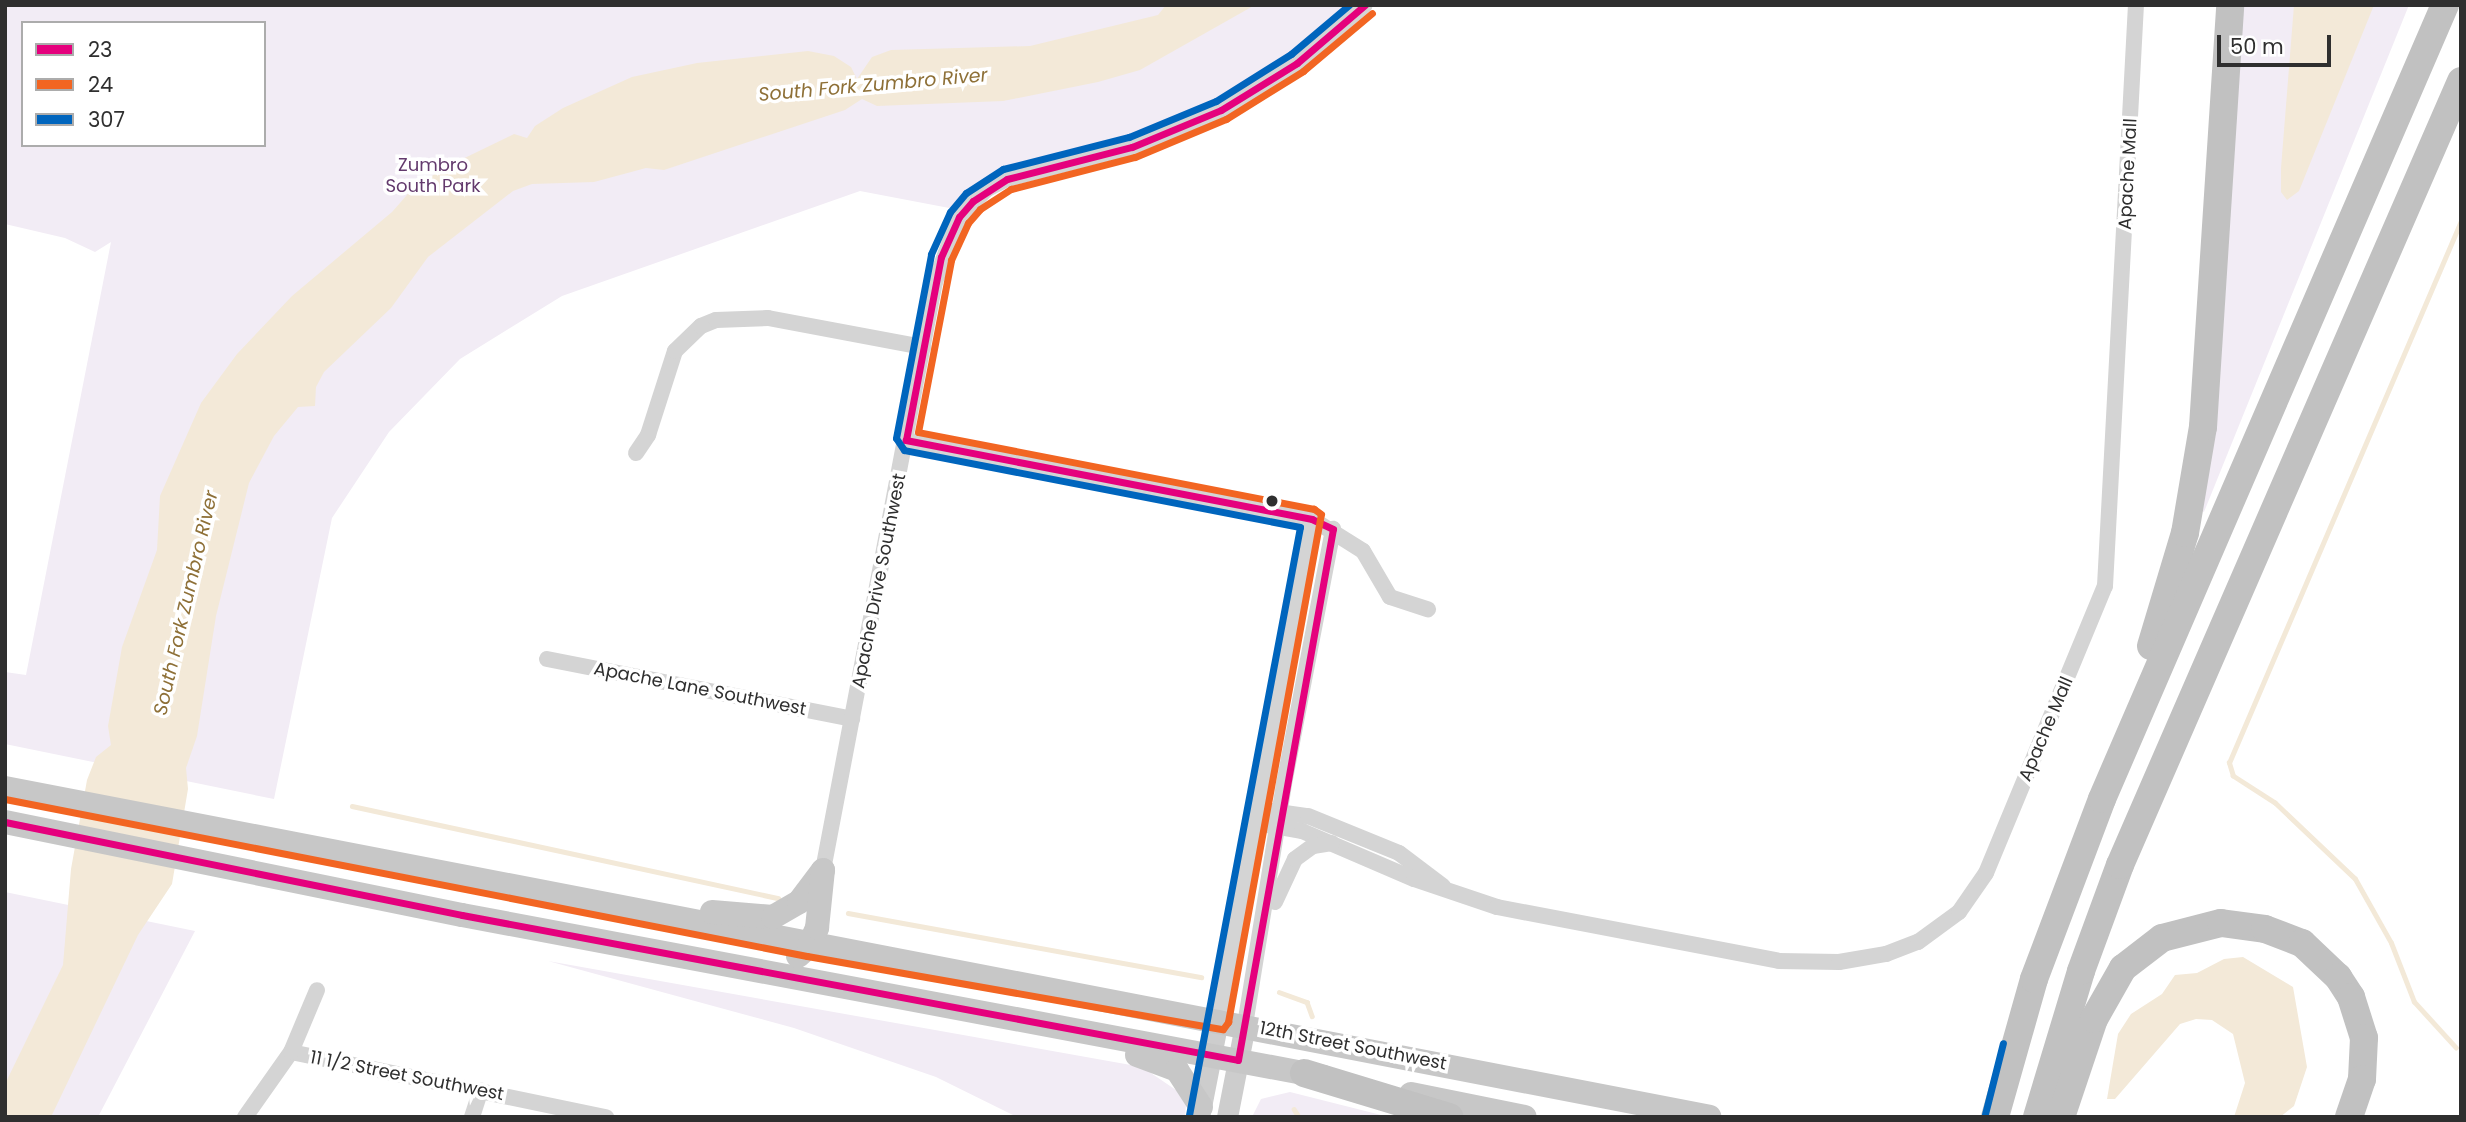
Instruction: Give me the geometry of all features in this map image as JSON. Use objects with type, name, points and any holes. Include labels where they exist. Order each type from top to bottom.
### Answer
[{"type":"highway","points":[[2102,799],[2165,604],[2197,471],[2230,5]]},
{"type":"highway","points":[[1995,1117],[2034,979],[2102,799],[2445,5]]},
{"type":"highway","points":[[2037,1117],[2081,971],[2120,865],[2461,81]]},
{"type":"highway","points":[[2061,1117],[2094,1018],[2123,968],[2162,938],[2221,923],[2265,929],[2302,943],[2338,977],[2351,997],[2364,1038],[2362,1079],[2348,1117]]},
{"type":"highway","points":[[1304,1073],[1449,1117]]},
{"type":"main road","name":"12th Street Southwest","points":[[5,788],[618,906],[809,946],[1219,1020],[1710,1117]]},
{"type":"main road","name":"12th Street Southwest","points":[[5,822],[677,956],[1109,1035],[1525,1117]]},
{"type":"main road","points":[[677,956],[788,960],[809,946],[823,904],[823,870]]},
{"type":"main road","points":[[618,906],[773,917],[799,902],[823,870]]},
{"type":"main road","points":[[823,904],[835,934],[887,951],[903,964]]},
{"type":"main road","points":[[1109,1035],[1128,1053],[1177,1070],[1200,1112]]},
{"type":"street","name":"Apache Drive Southwest","points":[[823,870],[935,282],[950,234],[959,217],[988,189],[1025,173],[1132,147],[1222,110],[1297,63],[1365,5]]},
{"type":"street","name":"Apache Mall","points":[[1280,820],[1448,891],[1497,908],[1805,963],[1858,959],[1908,947],[1959,912],[1975,891],[2105,586],[2136,5]]},
{"type":"street","points":[[636,453],[648,435],[675,351],[694,332],[716,320],[768,318],[923,347]]},
{"type":"street","points":[[906,440],[1312,519],[1333,528],[1363,551],[1390,597],[1428,610]]},
{"type":"street","points":[[1200,1112],[1312,519]]},
{"type":"street","points":[[1227,1117],[1261,944],[1280,820],[1333,528]]},
{"type":"street","name":"Apache Lane Southwest","points":[[547,659],[852,719]]},
{"type":"street","points":[[1257,816],[1280,820],[1308,816],[1399,853],[1424,868],[1448,891]]},
{"type":"street","points":[[1261,944],[1285,872],[1295,859],[1322,843],[1336,843]]},
{"type":"street","points":[[246,1117],[291,1052],[317,990]]},
{"type":"street","name":"11 1/2 Street Southwest","points":[[291,1052],[606,1117]]},
{"type":"street","points":[[472,1117],[481,1090]]},
{"type":"green space","name":"Zumbro South Park","points":[[5,5],[1365,5],[1295,64],[1161,136],[1024,174],[965,211],[860,191],[562,296],[460,359],[389,432],[332,518],[274,799],[5,744],[5,672],[26,675],[111,242],[95,252],[65,238],[5,224]]},
{"type":"green space","points":[[2239,5],[2409,5],[2204,512],[2198,509]]},
{"type":"green space","points":[[5,892],[195,931],[98,1117],[5,1117]]},
{"type":"green space","points":[[548,961],[1142,1067],[1176,1090],[1186,1105],[1185,1117],[1017,1117],[936,1077],[794,1028]]},
{"type":"green space","points":[[1290,1092],[1389,1117],[1252,1117],[1261,1099]]},
{"type":"water","name":"South Fork Zumbro River","points":[[1166,5],[1255,5],[1140,70],[1098,82],[1003,101],[877,106],[862,99],[845,110],[664,170],[646,168],[594,182],[532,184],[513,191],[428,257],[391,308],[324,372],[316,387],[315,406],[298,407],[274,436],[249,483],[216,616],[197,736],[186,768],[188,789],[172,884],[138,935],[51,1117],[5,1117],[5,1084],[63,965],[71,869],[87,780],[96,757],[111,745],[108,726],[122,647],[157,550],[160,496],[201,403],[237,354],[292,296],[392,212],[414,187],[446,167],[514,134],[527,138],[535,126],[563,108],[632,77],[697,63],[808,51],[834,56],[851,67],[857,79],[872,57],[891,50],[1030,46],[1158,15]]},
{"type":"water","points":[[2294,5],[2374,5],[2299,191],[2287,200],[2281,192],[2281,168]]},
{"type":"water","points":[[2243,957],[2293,987],[2307,1067],[2294,1106],[2280,1117],[2234,1117],[2245,1083],[2233,1034],[2212,1020],[2196,1019],[2180,1024],[2115,1099],[2107,1099],[2118,1034],[2131,1014],[2162,994],[2175,975],[2197,973],[2224,959]]},
{"type":"waterway","points":[[2456,1048],[2414,1002],[2391,943],[2355,879],[2275,803],[2233,776],[2229,763],[2461,221]]},
{"type":"waterway","points":[[352,806],[778,898]]},
{"type":"waterway","points":[[848,913],[1201,977]]},
{"type":"waterway","points":[[1279,992],[1307,1002],[1312,1016]]},
{"type":"waterway","points":[[1294,1109],[1299,1117]]},
{"type":"transit line","name":"307","points":[[1189,1115],[1300,527],[904,450],[896,438],[931,254],[950,212],[966,193],[1003,169],[1129,137],[1216,101],[1291,54],[1349,5]]},
{"type":"transit line","name":"23","points":[[5,822],[462,915],[1238,1060],[1333,529],[1312,519],[906,440],[941,257],[959,217],[973,201],[1007,179],[1132,147],[1221,110],[1297,63],[1365,5]]},
{"type":"transit line","name":"24","points":[[5,799],[807,956],[1223,1029],[1228,1022],[1321,514],[1314,509],[918,432],[951,260],[968,223],[980,209],[1011,189],[1135,157],[1226,119],[1303,71],[1372,13]]},
{"type":"transit line","name":"307","points":[[1985,1114],[2003,1043]]}]
